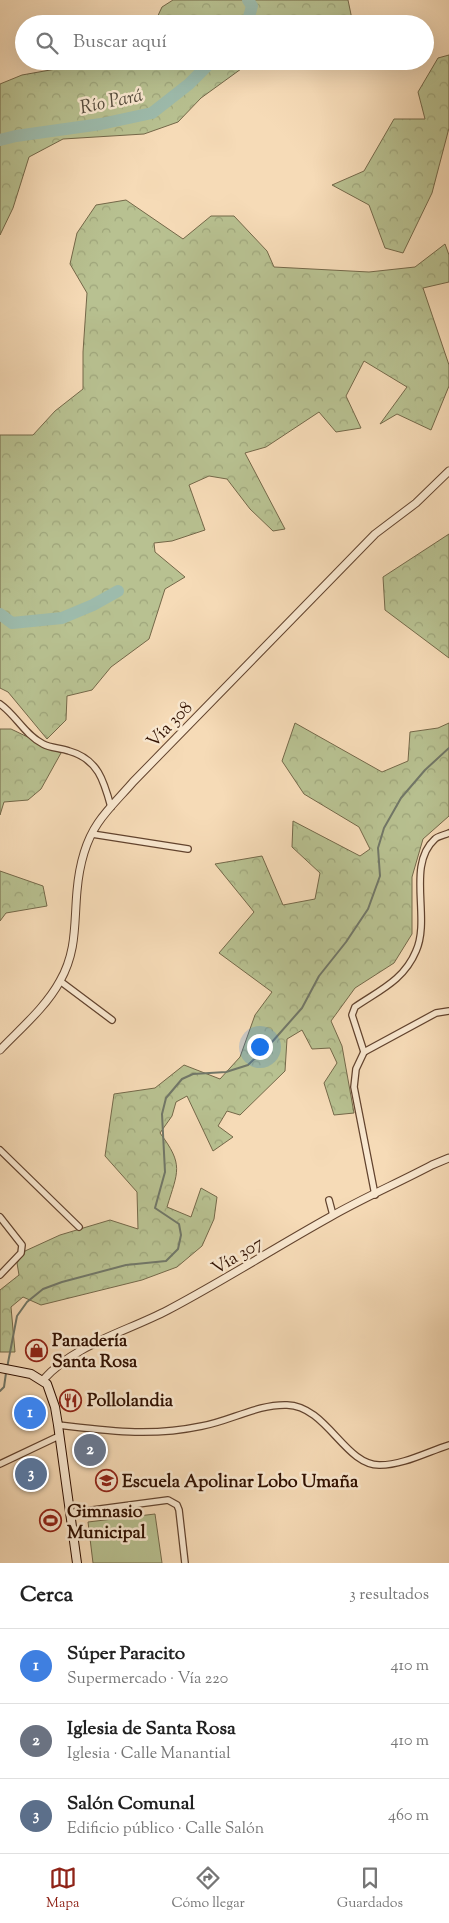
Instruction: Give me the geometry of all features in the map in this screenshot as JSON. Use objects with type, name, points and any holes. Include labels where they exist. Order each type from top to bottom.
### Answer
[{"type":"main road","points":[[0,1368],[31,1374],[47,1384],[60,1436],[77,1563]]},
{"type":"street","name":"Vía 308","points":[[0,1050],[39,1010],[60,981],[71,953],[76,930],[77,892],[81,866],[97,824],[133,782],[375,534],[416,503],[449,471]]},
{"type":"street","points":[[0,704],[25,732],[44,744],[72,752],[95,766],[104,781],[111,807]]},
{"type":"street","points":[[364,1052],[352,1015],[355,1006],[399,978],[417,950],[422,923],[420,873],[422,858],[435,839],[449,833]]},
{"type":"street","points":[[92,834],[188,849]]},
{"type":"street","points":[[60,981],[112,1020]]},
{"type":"street","points":[[375,1195],[354,1087],[356,1069],[364,1052],[436,1013],[449,1011]]},
{"type":"street","points":[[0,1150],[79,1228]]},
{"type":"street","name":"Vía 307","points":[[43,1380],[63,1361],[84,1348],[166,1311],[227,1279],[333,1215],[449,1158]]},
{"type":"street","points":[[329,1200],[333,1215]]},
{"type":"street","points":[[0,1217],[22,1245],[20,1253],[0,1275]]},
{"type":"street","points":[[58,1425],[117,1432],[165,1433],[221,1422],[267,1407],[286,1405],[308,1411],[357,1457],[368,1464],[395,1464],[449,1445]]},
{"type":"street","points":[[0,1464],[60,1436]]},
{"type":"street","points":[[70,1513],[168,1500],[173,1502],[179,1510],[185,1563]]},
{"type":"green space","points":[[173,0],[348,0],[351,15],[158,15],[162,7]]},
{"type":"green space","points":[[449,55],[449,128],[432,193],[403,253],[385,248],[369,205],[332,185],[364,171],[394,119],[425,119],[418,92],[431,70],[434,70],[434,65],[438,58]]},
{"type":"green space","points":[[50,70],[240,70],[201,98],[178,122],[144,134],[63,139],[29,157],[13,208],[0,235],[0,84],[22,75]]},
{"type":"green space","points":[[126,200],[183,239],[211,216],[234,216],[267,251],[274,267],[369,272],[415,267],[445,244],[449,255],[449,282],[423,288],[449,365],[449,386],[431,430],[397,414],[380,424],[407,387],[364,361],[346,396],[361,428],[336,432],[319,412],[266,447],[245,453],[285,529],[273,531],[250,509],[227,479],[209,476],[189,485],[205,530],[172,541],[154,543],[155,552],[185,577],[165,589],[149,639],[111,667],[92,690],[67,696],[66,720],[47,739],[8,692],[0,688],[0,435],[33,435],[55,411],[83,389],[83,352],[87,293],[70,264],[77,233],[96,205]]},
{"type":"green space","points":[[449,534],[449,658],[385,610],[383,577]]},
{"type":"green space","points":[[295,723],[382,772],[408,761],[410,732],[438,728],[449,723],[449,816],[423,839],[412,877],[412,934],[394,963],[355,988],[331,1021],[342,1046],[354,1113],[334,1115],[324,1083],[337,1063],[330,1048],[312,1049],[302,1030],[287,1039],[285,1071],[240,1115],[227,1111],[218,1126],[233,1137],[213,1151],[187,1096],[176,1102],[172,1116],[160,1133],[173,1153],[177,1168],[167,1207],[191,1217],[201,1188],[217,1197],[214,1219],[202,1246],[177,1267],[142,1280],[41,1305],[23,1297],[11,1307],[15,1352],[0,1352],[0,1290],[19,1275],[17,1263],[25,1251],[60,1235],[110,1220],[138,1229],[137,1192],[105,1156],[114,1094],[155,1088],[184,1065],[220,1079],[240,1057],[255,1015],[272,992],[219,953],[254,912],[215,864],[262,856],[283,905],[315,899],[320,873],[292,847],[293,821],[360,856],[370,849],[359,827],[304,794],[282,761]]},
{"type":"green space","points":[[0,729],[11,729],[61,753],[41,789],[28,800],[4,802],[0,815]]},
{"type":"green space","points":[[0,871],[43,886],[47,906],[6,913],[0,921]]},
{"type":"green space","points":[[155,1514],[162,1563],[93,1563],[88,1522]]},
{"type":"waterway","name":"Río Pará","points":[[248,0],[252,6],[250,15]]},
{"type":"waterway","name":"Río Pará","points":[[0,140],[101,124],[152,113],[189,84],[203,70]]},
{"type":"waterway","points":[[0,614],[12,623],[62,618],[93,605],[118,591]]},
{"type":"waterway","points":[[7,1368],[17,1316],[27,1302],[43,1289],[126,1265],[166,1261],[178,1249],[181,1235],[179,1224],[155,1208],[165,1172],[162,1114],[166,1098],[182,1079],[193,1074],[226,1072],[248,1065],[272,1042],[302,1008],[319,976],[346,942],[368,909],[380,876],[378,848],[384,828],[401,798],[425,770],[449,748]]},
{"type":"waterway","points":[[0,1391],[4,1387],[6,1373]]},
{"type":"place","name":"Panadería Santa Rosa","points":[[36,1350]]},
{"type":"place","name":"Pollolandia","points":[[71,1400]]},
{"type":"place","name":"Súper Paracito","points":[[30,1413]]},
{"type":"place","name":"Iglesia de Santa Rosa","points":[[90,1450]]},
{"type":"place","name":"Salón Comunal","points":[[31,1474]]},
{"type":"place","name":"Escuela Apolinar Lobo Umaña","points":[[106,1481]]},
{"type":"place","name":"Gimnasio Municipal","points":[[51,1521]]}]
